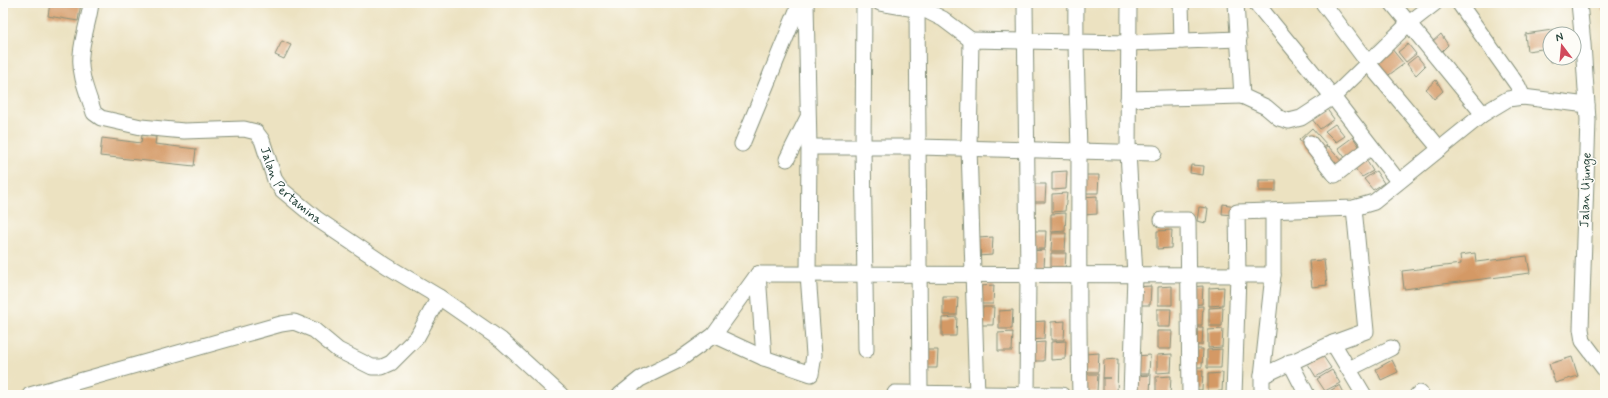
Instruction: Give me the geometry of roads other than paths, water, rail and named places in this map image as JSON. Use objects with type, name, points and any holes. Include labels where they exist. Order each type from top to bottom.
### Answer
[{"type":"street","name":"Jalan Pertamina","points":[[91,3],[81,55],[81,69],[84,83],[96,116],[148,128],[184,131],[221,129],[253,130],[260,136],[275,180],[282,190],[323,223],[387,266],[439,297],[501,340],[561,395]]},
{"type":"street","points":[[742,144],[800,3]]},
{"type":"street","points":[[714,335],[764,358],[811,374],[814,355],[808,274],[809,147],[806,3]]},
{"type":"street","points":[[864,3],[863,147],[866,350]]},
{"type":"street","points":[[880,3],[926,11],[943,19],[971,40],[1128,43],[1239,39]]},
{"type":"street","points":[[1025,3],[1028,274],[1027,395]]},
{"type":"street","points":[[1076,3],[1075,42],[1079,151],[1078,275],[1080,395]]},
{"type":"street","points":[[1129,3],[1128,152],[1134,275],[1131,395]]},
{"type":"street","points":[[1181,3],[1182,41]]},
{"type":"street","points":[[1236,3],[1242,96]]},
{"type":"street","points":[[1256,3],[1333,97],[1398,180]]},
{"type":"street","points":[[1323,3],[1368,63],[1440,149]]},
{"type":"street","points":[[1392,3],[1483,114]]},
{"type":"street","points":[[1128,99],[1242,96],[1266,107],[1279,118],[1289,121],[1301,118],[1333,97],[1408,24],[1435,3]]},
{"type":"street","points":[[1460,3],[1518,86],[1523,97]]},
{"type":"street","name":"Jalan Ujunge","points":[[1579,3],[1587,105],[1581,329],[1583,341],[1605,370]]},
{"type":"street","points":[[917,10],[920,393]]},
{"type":"street","points":[[971,40],[969,148],[977,394]]},
{"type":"street","points":[[1234,395],[1238,275],[1237,212],[1273,212],[1354,208],[1374,202],[1398,180],[1440,149],[1483,114],[1508,99],[1523,97],[1587,105]]},
{"type":"street","points":[[787,159],[808,118]]},
{"type":"street","points":[[1310,143],[1335,175],[1371,146]]},
{"type":"street","points":[[809,147],[919,147],[1154,153]]},
{"type":"street","points":[[1262,376],[1333,342],[1366,331],[1354,208]]},
{"type":"street","points":[[1262,395],[1262,376],[1272,276],[1273,212]]},
{"type":"street","points":[[1162,220],[1188,220],[1190,395]]},
{"type":"street","points":[[758,274],[1272,276]]},
{"type":"street","points":[[620,395],[640,379],[679,360],[714,335],[758,274]]},
{"type":"street","points":[[758,274],[764,358]]},
{"type":"street","points":[[30,395],[281,324],[294,322],[314,330],[338,350],[372,368],[382,367],[391,363],[417,337],[439,297]]},
{"type":"street","points":[[1333,342],[1364,395]]},
{"type":"street","points":[[1349,370],[1391,348]]},
{"type":"street","points":[[1290,362],[1307,395]]},
{"type":"street","points":[[895,393],[1062,395]]},
{"type":"street","points":[[1417,395],[1420,393],[1421,395]]}]
